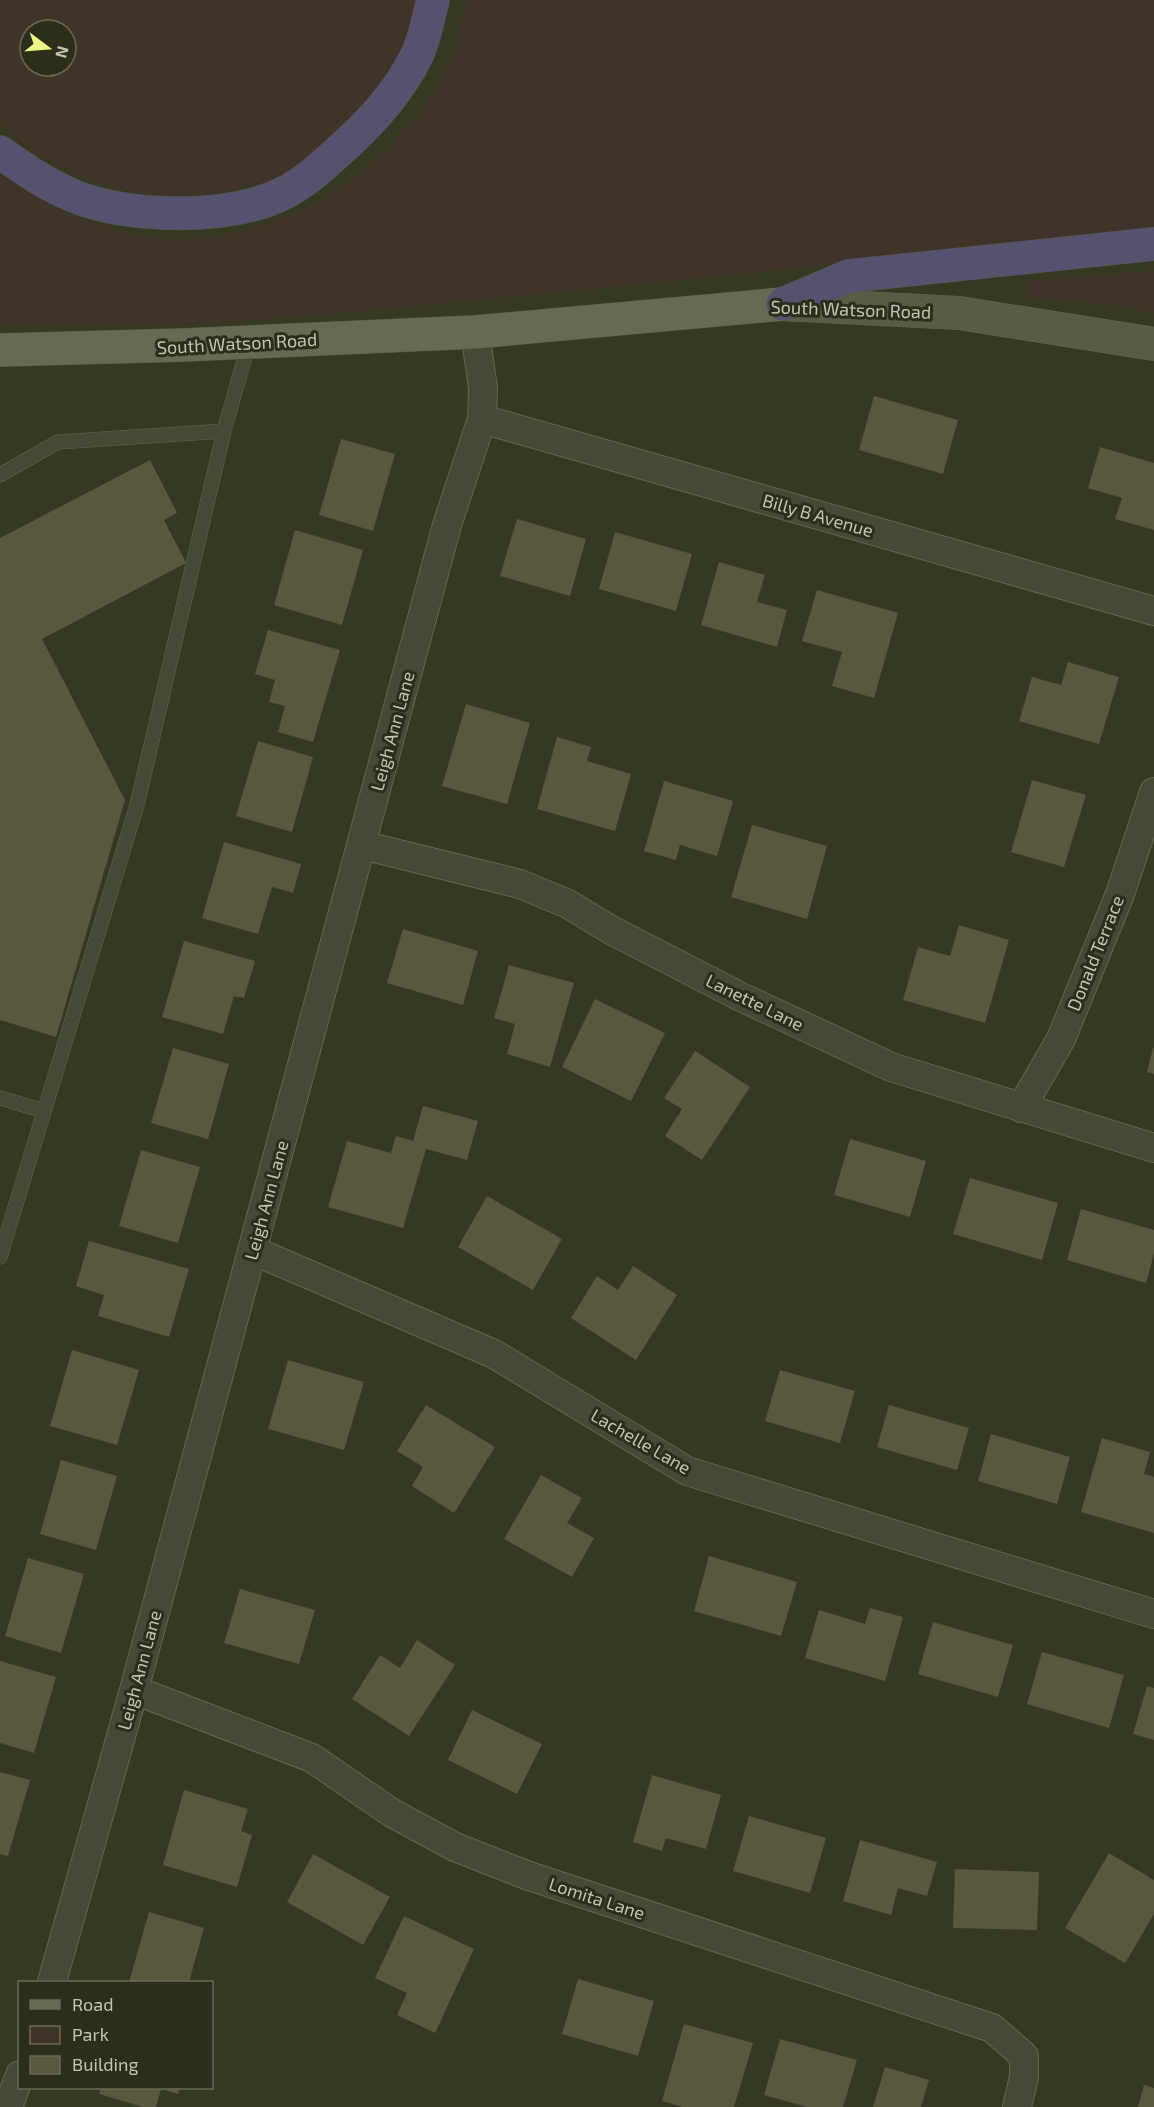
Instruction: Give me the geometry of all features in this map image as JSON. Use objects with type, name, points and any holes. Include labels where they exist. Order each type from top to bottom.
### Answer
[{"type":"highway","points":[[0,152],[33,175],[75,197],[111,207],[178,214],[242,208],[285,193],[327,162],[375,118],[417,56],[433,0]]},
{"type":"highway","points":[[783,304],[849,276],[1154,244]]},
{"type":"main road","name":"South Watson Road","points":[[7,354],[475,332],[783,304],[959,313],[1154,344]]},
{"type":"street","points":[[475,332],[483,388],[482,419]]},
{"type":"street","name":"Billy B Avenue","points":[[482,419],[1154,610]]},
{"type":"street","name":"Leigh Ann Lane","points":[[53,1981],[134,1690],[447,525],[482,419]]},
{"type":"street","name":"Donald Terrace","points":[[1021,1107],[1061,1039],[1119,894],[1154,792]]},
{"type":"street","name":"Lanette Lane","points":[[362,845],[520,884],[568,904],[611,930],[741,997],[891,1067],[1154,1148]]},
{"type":"street","name":"Lachelle Lane","points":[[252,1250],[494,1354],[687,1470],[1154,1614]]},
{"type":"street","name":"Lomita Lane","points":[[134,1690],[312,1758],[392,1814],[455,1847],[529,1876],[992,2028],[1024,2056],[1024,2078],[1017,2107]]},
{"type":"street","points":[[9,2107],[18,2081]]},
{"type":"lane","points":[[0,1257],[136,805],[224,431],[249,343]]},
{"type":"lane","points":[[0,474],[58,441],[224,431]]},
{"type":"lane","points":[[0,1098],[44,1111]]},
{"type":"green space","points":[[0,0],[424,0],[405,58],[327,148],[281,178],[210,195],[161,199],[84,180],[32,152],[0,121]]},
{"type":"green space","points":[[466,0],[1154,0],[1154,233],[282,318],[153,324],[0,323],[0,174],[61,209],[126,233],[172,239],[217,236],[260,226],[303,209],[342,186],[378,158],[410,126],[437,89],[457,49]]},
{"type":"green space","points":[[1154,271],[1154,313],[1117,305],[1027,297],[1028,281]]},
{"type":"building","points":[[874,396],[958,420],[943,474],[859,450]]},
{"type":"building","points":[[341,439],[395,454],[373,531],[319,515]]},
{"type":"building","points":[[1100,447],[1154,463],[1154,530],[1115,519],[1122,498],[1088,488]]},
{"type":"building","points":[[150,460],[177,513],[164,520],[186,563],[42,639],[125,800],[56,1037],[0,1020],[0,538]]},
{"type":"building","points":[[517,519],[586,539],[570,596],[500,576]]},
{"type":"building","points":[[295,530],[363,550],[342,625],[274,605]]},
{"type":"building","points":[[615,532],[692,554],[676,611],[599,589]]},
{"type":"building","points":[[719,562],[765,575],[757,602],[787,610],[777,647],[701,625]]},
{"type":"building","points":[[817,590],[898,613],[874,698],[832,686],[842,652],[802,641]]},
{"type":"building","points":[[268,630],[340,650],[313,742],[278,732],[285,706],[269,702],[275,680],[255,674]]},
{"type":"building","points":[[1068,662],[1119,677],[1099,744],[1019,721],[1032,677],[1061,685]]},
{"type":"building","points":[[466,704],[530,723],[507,804],[442,786]]},
{"type":"building","points":[[557,737],[591,747],[587,761],[631,774],[615,831],[537,809]]},
{"type":"building","points":[[258,741],[313,757],[292,832],[236,816]]},
{"type":"building","points":[[1032,780],[1086,795],[1064,867],[1011,852]]},
{"type":"building","points":[[664,781],[733,801],[717,856],[680,845],[676,860],[644,851]]},
{"type":"building","points":[[752,825],[827,846],[807,919],[731,897]]},
{"type":"building","points":[[224,842],[301,864],[293,893],[272,887],[258,934],[202,918]]},
{"type":"building","points":[[959,925],[1009,940],[985,1023],[903,1000],[918,947],[950,956]]},
{"type":"building","points":[[403,929],[478,951],[463,1005],[387,983]]},
{"type":"building","points":[[184,941],[255,961],[244,998],[234,996],[223,1034],[162,1017]]},
{"type":"building","points":[[509,965],[574,983],[550,1067],[507,1054],[515,1024],[494,1018]]},
{"type":"building","points":[[595,999],[665,1033],[631,1101],[562,1067]]},
{"type":"building","points":[[173,1048],[229,1064],[208,1139],[151,1123]]},
{"type":"building","points":[[1154,1048],[1154,1074],[1147,1072]]},
{"type":"building","points":[[695,1051],[750,1087],[702,1160],[665,1136],[682,1109],[664,1098]]},
{"type":"building","points":[[423,1106],[478,1121],[467,1160],[426,1149],[403,1228],[328,1207],[347,1141],[391,1153],[396,1136],[413,1141]]},
{"type":"building","points":[[850,1139],[926,1161],[910,1217],[834,1195]]},
{"type":"building","points":[[141,1150],[200,1167],[178,1243],[119,1226]]},
{"type":"building","points":[[970,1178],[1058,1203],[1042,1260],[953,1234]]},
{"type":"building","points":[[487,1196],[562,1239],[533,1290],[458,1247]]},
{"type":"building","points":[[1081,1209],[1154,1230],[1154,1254],[1146,1283],[1067,1260]]},
{"type":"building","points":[[89,1241],[189,1269],[169,1337],[98,1316],[104,1295],[76,1286]]},
{"type":"building","points":[[633,1266],[677,1295],[636,1360],[571,1318],[597,1276],[618,1290]]},
{"type":"building","points":[[72,1350],[139,1370],[117,1445],[50,1426]]},
{"type":"building","points":[[288,1360],[364,1382],[344,1450],[268,1429]]},
{"type":"building","points":[[780,1370],[855,1391],[840,1443],[765,1421]]},
{"type":"building","points":[[426,1405],[495,1447],[454,1513],[412,1486],[423,1467],[397,1451]]},
{"type":"building","points":[[889,1405],[969,1428],[957,1470],[877,1447]]},
{"type":"building","points":[[991,1434],[1070,1457],[1057,1504],[978,1481]]},
{"type":"building","points":[[1102,1438],[1150,1452],[1144,1474],[1154,1477],[1154,1533],[1081,1512]]},
{"type":"building","points":[[61,1460],[117,1476],[96,1550],[40,1534]]},
{"type":"building","points":[[541,1475],[582,1498],[567,1523],[594,1538],[572,1577],[504,1539]]},
{"type":"building","points":[[709,1556],[797,1582],[781,1636],[694,1611]]},
{"type":"building","points":[[28,1558],[84,1574],[61,1653],[5,1636]]},
{"type":"building","points":[[240,1589],[315,1610],[299,1664],[224,1643]]},
{"type":"building","points":[[870,1608],[903,1617],[885,1681],[805,1658],[819,1610],[865,1624]]},
{"type":"building","points":[[933,1622],[1013,1645],[998,1697],[918,1674]]},
{"type":"building","points":[[417,1640],[455,1665],[409,1736],[352,1699],[380,1655],[400,1668]]},
{"type":"building","points":[[1042,1652],[1124,1675],[1109,1728],[1027,1704]]},
{"type":"building","points":[[0,1661],[56,1677],[34,1753],[0,1743]]},
{"type":"building","points":[[1147,1686],[1154,1688],[1154,1740],[1133,1734]]},
{"type":"building","points":[[472,1710],[542,1744],[517,1794],[448,1760]]},
{"type":"building","points":[[0,1772],[30,1780],[8,1856],[0,1854]]},
{"type":"building","points":[[652,1775],[721,1795],[706,1849],[666,1838],[662,1851],[633,1842]]},
{"type":"building","points":[[184,1790],[248,1809],[241,1831],[252,1835],[237,1887],[163,1865]]},
{"type":"building","points":[[749,1816],[826,1838],[810,1893],[733,1871]]},
{"type":"building","points":[[860,1840],[937,1862],[927,1896],[898,1888],[891,1915],[843,1901]]},
{"type":"building","points":[[1109,1853],[1154,1880],[1154,1914],[1125,1963],[1065,1928]]},
{"type":"building","points":[[313,1854],[390,1897],[363,1945],[287,1902]]},
{"type":"building","points":[[955,1869],[1039,1872],[1037,1930],[953,1928]]},
{"type":"building","points":[[149,1912],[204,1928],[189,1981],[129,1981]]},
{"type":"building","points":[[404,1916],[474,1949],[435,2033],[397,2015],[407,1993],[375,1978]]},
{"type":"building","points":[[578,1979],[654,2001],[638,2056],[562,2034]]},
{"type":"building","points":[[684,2024],[753,2043],[734,2107],[683,2107],[662,2101]]},
{"type":"building","points":[[780,2039],[857,2060],[843,2107],[807,2107],[764,2095]]},
{"type":"building","points":[[885,2067],[929,2080],[921,2107],[873,2107]]},
{"type":"building","points":[[1144,2085],[1154,2088],[1154,2107],[1138,2107]]},
{"type":"building","points":[[101,2089],[161,2089],[156,2107],[143,2107],[99,2094]]},
{"type":"building","points":[[161,2089],[179,2089],[178,2094]]}]
